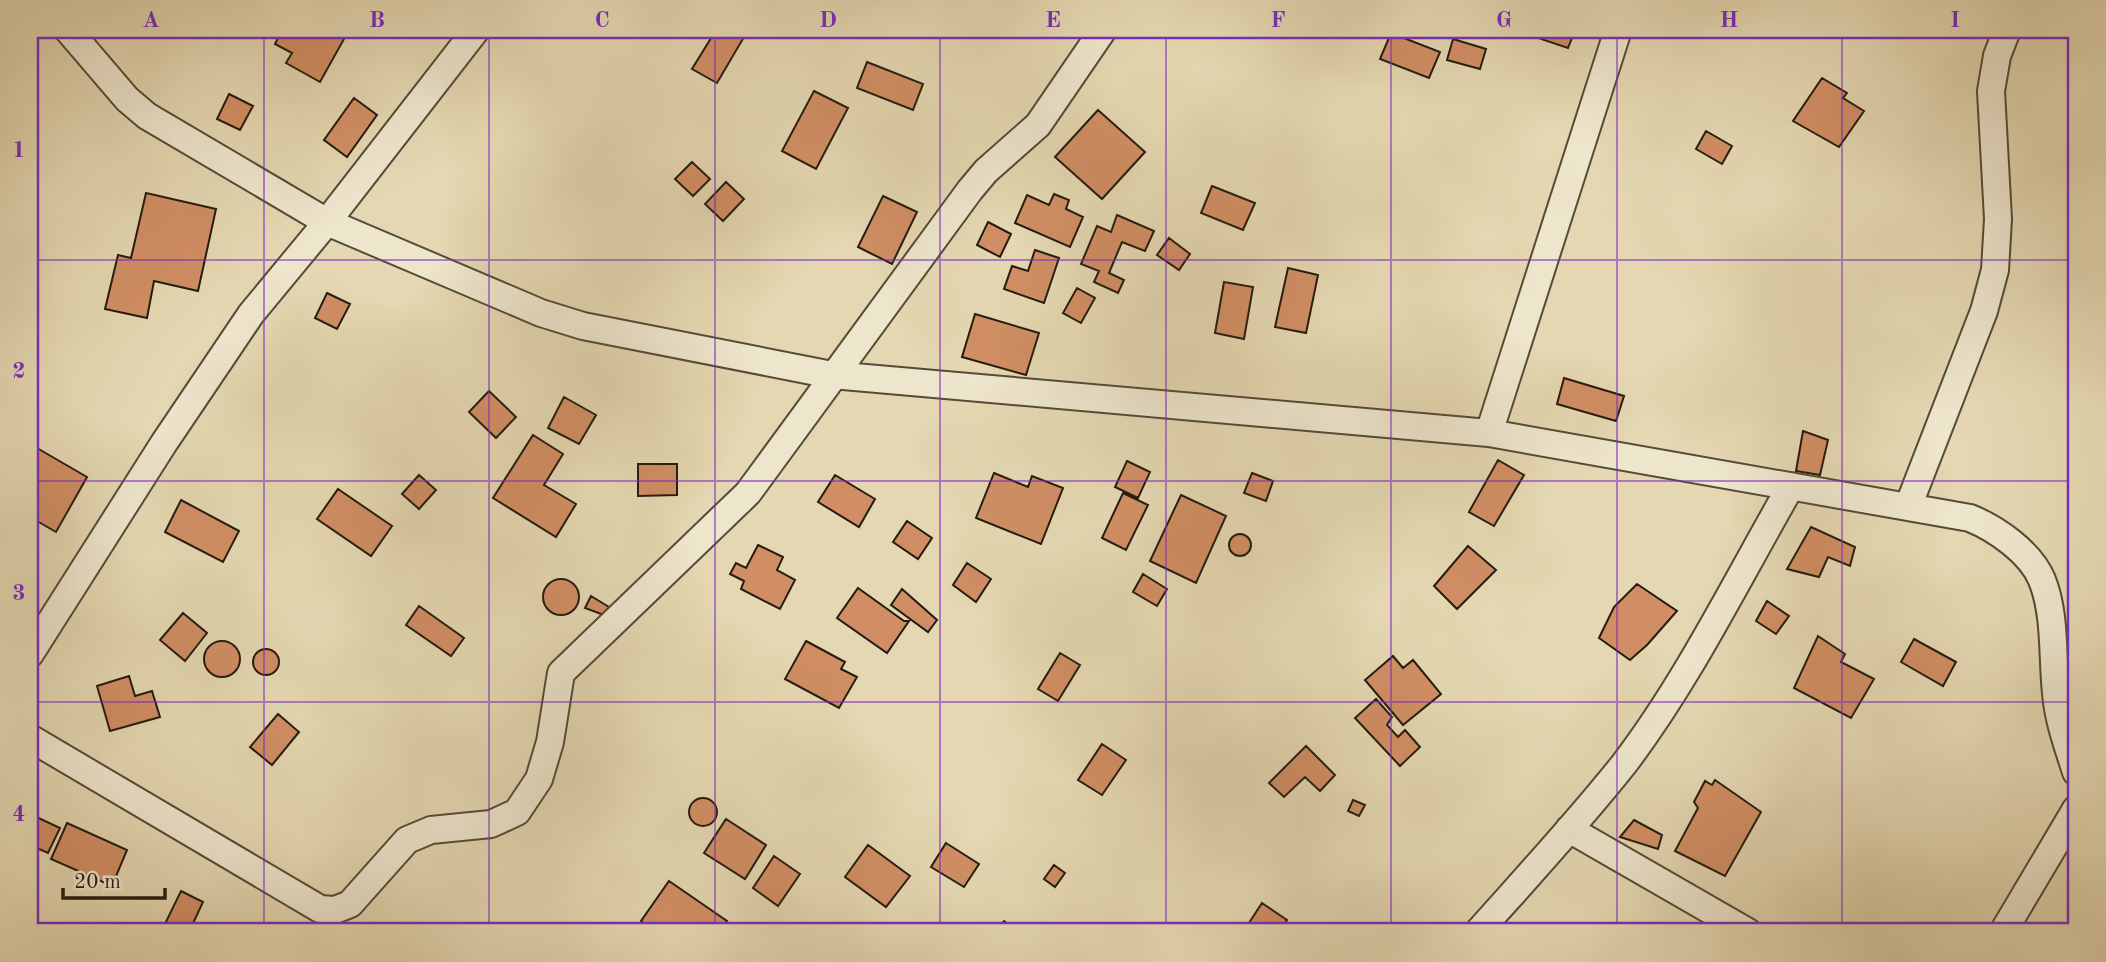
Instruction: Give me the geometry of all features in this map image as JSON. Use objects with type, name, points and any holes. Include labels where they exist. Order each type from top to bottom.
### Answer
[{"type":"street","points":[[68,30],[127,99],[148,116],[327,222],[541,313],[583,326],[832,375],[1489,433],[1970,518],[2019,548],[2042,579],[2051,619],[2056,696],[2076,772]]},
{"type":"street","points":[[30,654],[164,443],[244,325],[476,30]]},
{"type":"street","points":[[30,738],[320,909],[335,911],[350,904],[407,840],[431,830],[491,824],[517,812],[539,779],[550,742],[561,673],[748,493],[832,375],[986,171],[1038,125],[1103,30]]},
{"type":"street","points":[[1489,433],[1618,30]]},
{"type":"street","points":[[1908,507],[1984,312],[1995,270],[1998,219],[1990,91],[1997,56],[2007,30]]},
{"type":"street","points":[[1478,932],[1570,829],[1625,762],[1679,681],[1791,486]]},
{"type":"street","points":[[2003,932],[2076,809]]},
{"type":"street","points":[[1570,829],[1748,932]]},
{"type":"building","points":[[282,30],[349,30],[320,82],[286,63],[292,53],[275,44]]},
{"type":"building","points":[[716,30],[731,30],[744,37],[717,83],[692,69]]},
{"type":"building","points":[[1541,30],[1575,30],[1568,48],[1538,38]]},
{"type":"building","points":[[1391,33],[1440,52],[1429,78],[1380,59]]},
{"type":"building","points":[[1453,39],[1486,49],[1480,69],[1447,60]]},
{"type":"building","points":[[867,62],[923,84],[913,110],[857,88]]},
{"type":"building","points":[[1822,78],[1847,93],[1843,98],[1864,111],[1839,147],[1793,121]]},
{"type":"building","points":[[814,91],[848,108],[816,169],[782,151]]},
{"type":"building","points":[[229,94],[253,106],[240,130],[217,119]]},
{"type":"building","points":[[354,98],[377,115],[347,157],[324,140]]},
{"type":"building","points":[[1098,110],[1145,152],[1102,199],[1055,157]]},
{"type":"building","points":[[1706,131],[1732,146],[1722,164],[1696,149]]},
{"type":"building","points":[[692,162],[710,179],[693,196],[675,179]]},
{"type":"building","points":[[726,182],[744,199],[723,221],[705,204]]},
{"type":"building","points":[[1212,186],[1255,203],[1243,230],[1201,213]]},
{"type":"building","points":[[146,193],[216,209],[198,291],[154,281],[147,318],[105,309],[118,255],[131,258]]},
{"type":"building","points":[[1054,194],[1069,200],[1066,209],[1083,217],[1070,247],[1015,223],[1027,195],[1049,205]]},
{"type":"building","points":[[883,196],[917,212],[892,264],[858,247]]},
{"type":"building","points":[[1117,215],[1154,231],[1145,251],[1122,242],[1109,273],[1124,280],[1118,293],[1094,282],[1099,271],[1081,264],[1097,226],[1111,232]]},
{"type":"building","points":[[988,222],[1011,234],[1000,257],[977,245]]},
{"type":"building","points":[[1169,238],[1190,254],[1179,270],[1157,255]]},
{"type":"building","points":[[1035,250],[1059,258],[1044,303],[1004,289],[1012,266],[1028,271]]},
{"type":"building","points":[[1288,268],[1318,275],[1306,333],[1275,327]]},
{"type":"building","points":[[1224,282],[1253,287],[1244,339],[1215,333]]},
{"type":"building","points":[[1077,288],[1095,298],[1081,323],[1063,313]]},
{"type":"building","points":[[327,293],[350,304],[337,329],[315,318]]},
{"type":"building","points":[[975,314],[1039,333],[1026,375],[962,357]]},
{"type":"building","points":[[1564,378],[1624,396],[1616,421],[1557,404]]},
{"type":"building","points":[[489,391],[516,417],[496,438],[469,412]]},
{"type":"building","points":[[564,397],[596,415],[579,444],[548,428]]},
{"type":"building","points":[[1803,431],[1828,440],[1820,475],[1796,471]]},
{"type":"building","points":[[533,435],[563,454],[544,485],[576,504],[556,537],[493,498]]},
{"type":"building","points":[[30,444],[87,477],[56,532],[30,517]]},
{"type":"building","points":[[1498,460],[1524,475],[1494,526],[1469,512]]},
{"type":"building","points":[[1127,461],[1150,472],[1138,498],[1115,487]]},
{"type":"building","points":[[638,464],[677,464],[677,495],[638,496]]},
{"type":"building","points":[[994,473],[1028,487],[1032,476],[1063,488],[1041,544],[976,518]]},
{"type":"building","points":[[1252,473],[1273,481],[1266,501],[1244,493]]},
{"type":"building","points":[[419,475],[436,490],[419,509],[402,494]]},
{"type":"building","points":[[835,475],[875,499],[859,527],[818,502]]},
{"type":"building","points":[[338,489],[392,526],[371,556],[317,519]]},
{"type":"building","points":[[1123,493],[1148,505],[1126,550],[1102,538]]},
{"type":"building","points":[[1181,495],[1226,516],[1196,583],[1150,561]]},
{"type":"building","points":[[181,500],[239,531],[223,562],[165,532]]},
{"type":"building","points":[[907,521],[932,538],[918,559],[893,542]]},
{"type":"building","points":[[1811,527],[1855,547],[1850,566],[1828,557],[1819,577],[1787,569]]},
{"type":"building","points":[[1240,534],[1248,537],[1251,545],[1248,553],[1240,556],[1232,553],[1229,545],[1232,537]]},
{"type":"building","points":[[758,545],[783,557],[777,570],[795,580],[780,609],[741,589],[744,581],[730,574],[736,563],[746,568]]},
{"type":"building","points":[[1468,546],[1496,570],[1457,609],[1434,586]]},
{"type":"building","points":[[967,563],[991,579],[976,602],[953,585]]},
{"type":"building","points":[[1143,574],[1167,589],[1157,606],[1133,592]]},
{"type":"building","points":[[561,579],[574,584],[579,597],[574,610],[561,615],[548,610],[543,597],[548,584]]},
{"type":"building","points":[[1637,584],[1677,611],[1630,660],[1599,638],[1614,607]]},
{"type":"building","points":[[858,588],[904,621],[909,621],[887,653],[837,618]]},
{"type":"building","points":[[902,589],[937,620],[928,632],[891,605]]},
{"type":"building","points":[[591,596],[609,607],[604,615],[585,608]]},
{"type":"building","points":[[1767,601],[1789,616],[1776,634],[1756,621]]},
{"type":"building","points":[[419,606],[464,638],[451,656],[406,625]]},
{"type":"building","points":[[183,613],[207,633],[185,661],[160,640]]},
{"type":"building","points":[[1818,636],[1845,654],[1841,662],[1874,679],[1851,718],[1794,688]]},
{"type":"building","points":[[1914,639],[1956,662],[1943,686],[1901,662]]},
{"type":"building","points":[[222,641],[235,646],[240,659],[235,672],[222,677],[209,672],[204,659],[209,646]]},
{"type":"building","points":[[806,641],[845,662],[841,669],[857,677],[839,708],[785,679]]},
{"type":"building","points":[[266,649],[275,653],[279,662],[275,671],[266,675],[257,671],[253,662],[257,653]]},
{"type":"building","points":[[1060,653],[1080,665],[1058,701],[1038,689]]},
{"type":"building","points":[[1393,656],[1403,668],[1413,660],[1441,694],[1403,725],[1365,680]]},
{"type":"building","points":[[129,676],[135,696],[152,691],[160,717],[110,731],[97,686]]},
{"type":"building","points":[[1376,699],[1392,717],[1387,725],[1398,737],[1405,730],[1420,747],[1400,766],[1355,718]]},
{"type":"building","points":[[278,714],[299,732],[272,765],[250,747]]},
{"type":"building","points":[[1102,744],[1126,760],[1102,795],[1078,780]]},
{"type":"building","points":[[1306,746],[1335,775],[1320,791],[1305,777],[1284,797],[1269,783]]},
{"type":"building","points":[[1715,780],[1761,812],[1725,876],[1675,851],[1698,808],[1694,802],[1705,781],[1712,785]]},
{"type":"building","points":[[703,798],[713,802],[717,812],[713,822],[703,826],[693,822],[689,812],[693,802]]},
{"type":"building","points":[[1353,800],[1365,805],[1359,816],[1348,811]]},
{"type":"building","points":[[30,814],[60,828],[48,853],[30,845]]},
{"type":"building","points":[[726,819],[766,845],[745,879],[704,853]]},
{"type":"building","points":[[1634,820],[1662,835],[1658,849],[1620,837]]},
{"type":"building","points":[[67,823],[127,850],[112,886],[51,859]]},
{"type":"building","points":[[946,843],[979,864],[964,887],[931,867]]},
{"type":"building","points":[[868,845],[910,876],[886,907],[845,877]]},
{"type":"building","points":[[774,856],[800,874],[778,906],[753,888]]},
{"type":"building","points":[[1054,865],[1065,873],[1055,887],[1044,879]]},
{"type":"building","points":[[669,881],[727,921],[719,932],[657,932],[641,921]]},
{"type":"building","points":[[181,891],[203,902],[189,932],[161,932]]},
{"type":"building","points":[[1262,903],[1287,920],[1278,932],[1255,932],[1247,926]]},
{"type":"building","points":[[1004,921],[1019,932],[995,932]]}]
